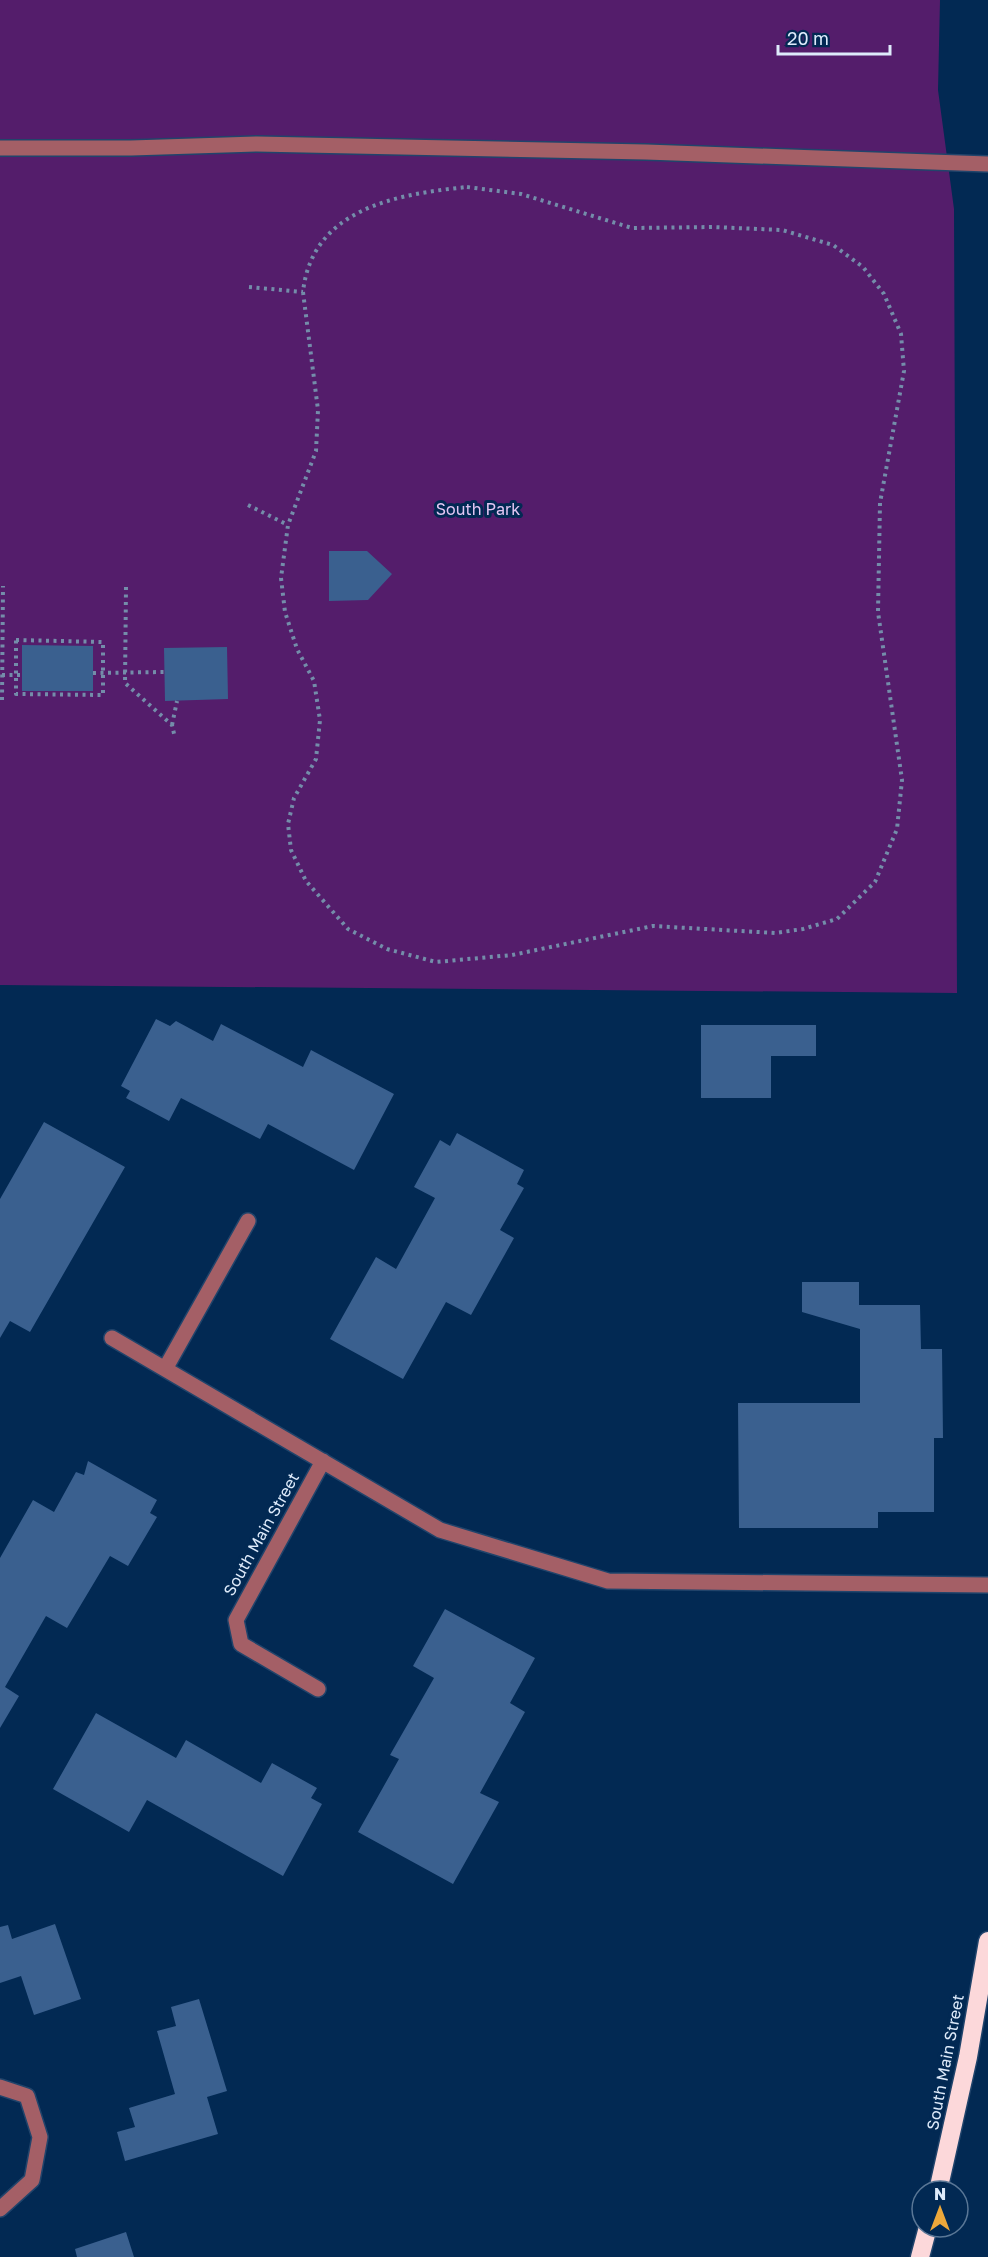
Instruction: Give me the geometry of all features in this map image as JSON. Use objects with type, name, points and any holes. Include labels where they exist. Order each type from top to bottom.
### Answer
[{"type":"highway","name":"South Main Street","points":[[941,2179],[968,2057],[988,1941]]},
{"type":"highway","points":[[920,2257],[925,2239]]},
{"type":"street","points":[[0,148],[131,148],[257,144],[646,152],[988,164]]},
{"type":"street","points":[[165,1369],[248,1221]]},
{"type":"street","points":[[112,1338],[440,1530],[608,1581],[988,1585]]},
{"type":"street","name":"South Main Street","points":[[318,1689],[241,1644],[236,1620],[323,1461]]},
{"type":"street","points":[[0,2087],[27,2096],[40,2137],[32,2180],[0,2209]]},
{"type":"path","points":[[467,187],[521,194],[632,228],[713,227],[782,230],[833,245],[863,267],[884,294],[901,334],[904,370],[880,503],[878,612],[902,780],[897,829],[875,882],[837,919],[803,929],[775,933],[653,926],[512,955],[436,962],[387,949],[348,929],[306,881],[291,850],[288,824],[290,815],[294,798],[316,759],[320,720],[314,681],[297,649],[285,612],[281,578],[288,525],[316,451],[318,410],[303,292],[305,274],[315,250],[339,224],[379,203],[414,192],[467,187]]},
{"type":"path","points":[[249,287],[303,292]]},
{"type":"path","points":[[248,505],[288,525]]},
{"type":"path","points":[[2,700],[3,586]]},
{"type":"path","points":[[126,587],[125,682],[172,725]]},
{"type":"path","points":[[16,640],[103,642],[102,695],[16,694],[16,675],[16,640]]},
{"type":"path","points":[[93,673],[164,672]]},
{"type":"path","points":[[3,675],[22,675]]},
{"type":"path","points":[[175,738],[172,725],[177,700]]},
{"type":"green space","name":"South Park","points":[[0,0],[940,0],[938,90],[954,209],[957,993],[0,985]]},
{"type":"building","points":[[329,551],[367,551],[392,574],[368,600],[329,601]]},
{"type":"building","points":[[22,645],[93,646],[93,691],[22,691]]},
{"type":"building","points":[[227,647],[228,699],[165,701],[164,648]]},
{"type":"building","points":[[156,1019],[170,1026],[176,1021],[213,1041],[221,1024],[303,1067],[311,1050],[394,1094],[354,1170],[268,1124],[260,1139],[181,1098],[169,1121],[126,1098],[130,1091],[121,1086]]},
{"type":"building","points":[[701,1025],[816,1025],[816,1056],[771,1056],[771,1098],[701,1098]]},
{"type":"building","points":[[44,1122],[125,1167],[30,1332],[10,1321],[0,1338],[0,1199]]},
{"type":"building","points":[[457,1133],[524,1170],[517,1184],[524,1188],[500,1230],[514,1238],[471,1315],[446,1302],[403,1379],[330,1339],[376,1257],[396,1269],[435,1198],[414,1187],[440,1140],[450,1146]]},
{"type":"building","points":[[802,1282],[859,1282],[859,1305],[920,1305],[921,1349],[942,1349],[943,1438],[934,1438],[934,1512],[878,1512],[878,1528],[739,1528],[738,1403],[860,1403],[860,1329],[802,1312]]},
{"type":"building","points":[[88,1461],[157,1500],[150,1513],[157,1517],[128,1566],[110,1556],[67,1628],[46,1616],[5,1687],[19,1696],[0,1728],[0,1558],[33,1500],[54,1512],[76,1472],[84,1475]]},
{"type":"building","points":[[445,1609],[535,1658],[510,1703],[525,1712],[480,1793],[499,1802],[453,1884],[358,1832],[399,1759],[390,1755],[434,1678],[413,1666]]},
{"type":"building","points":[[96,1713],[176,1758],[186,1740],[261,1783],[272,1763],[317,1788],[311,1798],[322,1804],[283,1876],[147,1800],[129,1832],[53,1789]]},
{"type":"building","points":[[55,1924],[81,1999],[34,2015],[21,1976],[0,1983],[0,1927],[8,1925],[12,1939]]},
{"type":"building","points":[[199,1999],[227,2091],[207,2097],[218,2134],[125,2161],[117,2132],[135,2127],[129,2108],[175,2094],[157,2031],[176,2026],[171,2007]]},
{"type":"building","points":[[126,2232],[134,2257],[77,2257],[75,2249]]}]
